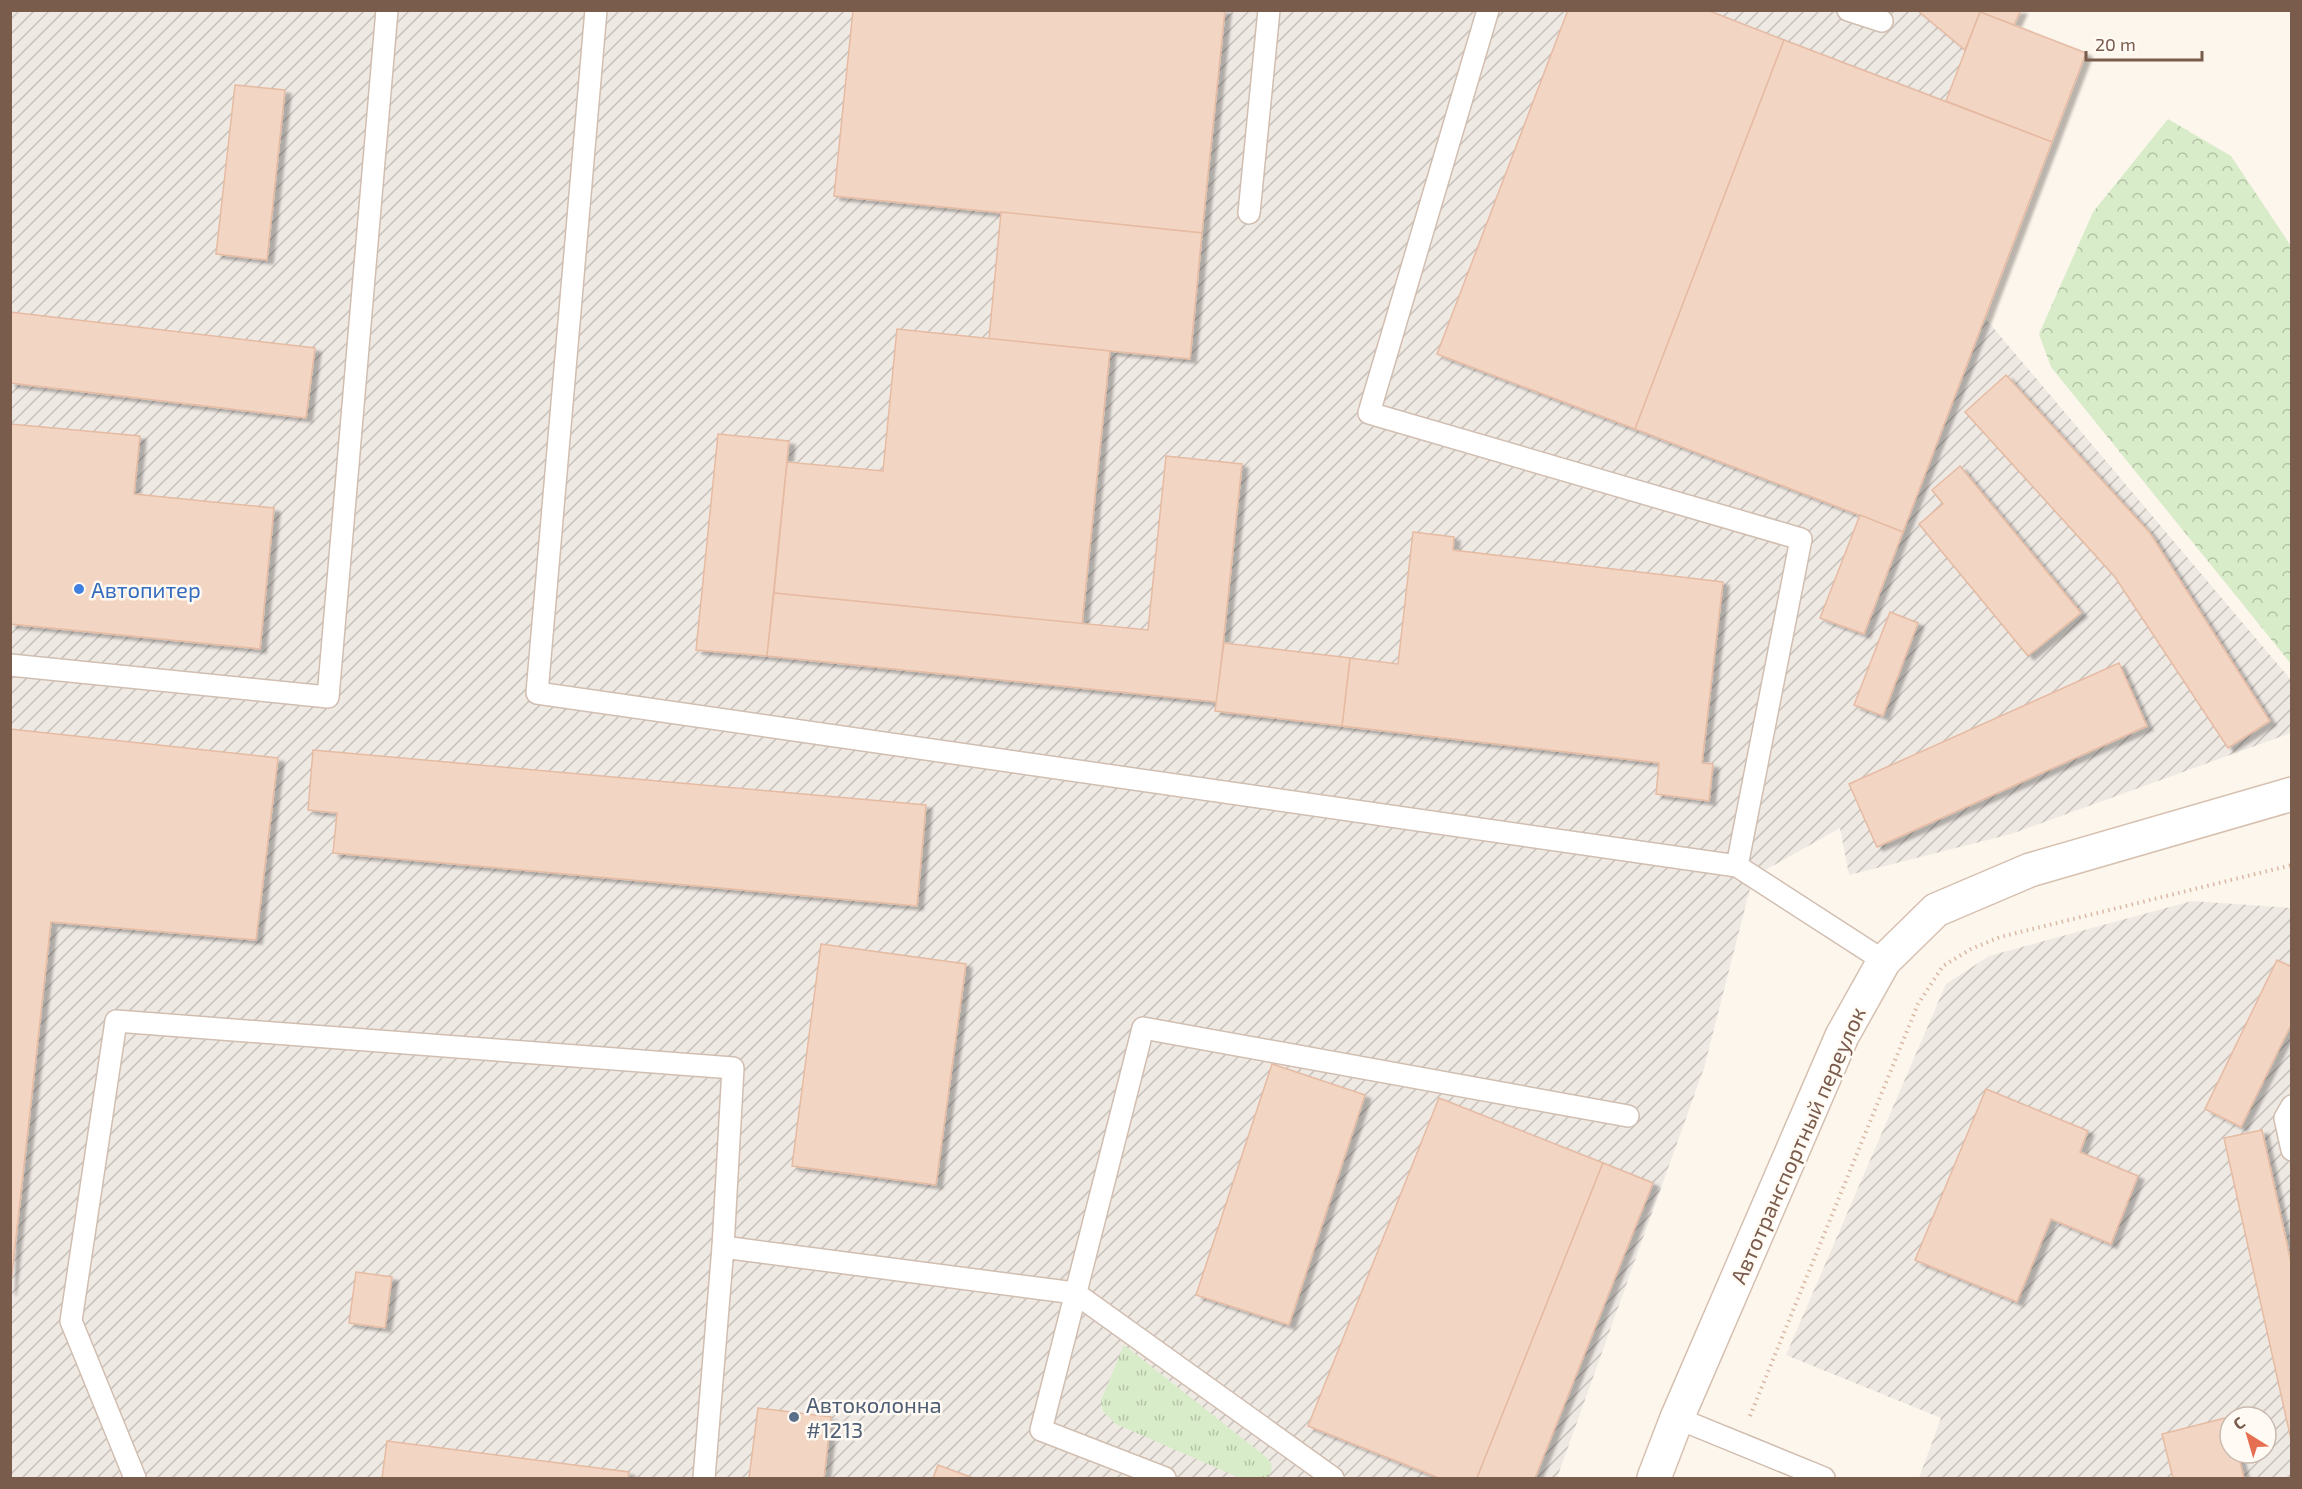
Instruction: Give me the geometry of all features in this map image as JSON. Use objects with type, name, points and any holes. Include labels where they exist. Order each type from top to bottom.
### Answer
[{"type":"main road","name":"Автотранспортный переулок","points":[[1654,1479],[1677,1418],[1842,1036],[1884,961],[1936,910],[2030,870],[2292,794]]},
{"type":"lane","points":[[10,665],[328,697],[387,10]]},
{"type":"lane","points":[[596,10],[537,693],[1737,867],[1884,961]]},
{"type":"lane","points":[[1249,213],[1269,10]]},
{"type":"lane","points":[[1488,10],[1369,413],[1801,539],[1737,867]]},
{"type":"lane","points":[[1848,10],[1882,21]]},
{"type":"lane","points":[[135,1479],[70,1321],[116,1021],[733,1068],[723,1246],[704,1479]]},
{"type":"lane","points":[[1165,1479],[1041,1430],[1143,1028],[1628,1116]]},
{"type":"lane","points":[[2292,1106],[2284,1118],[2292,1150]]},
{"type":"lane","points":[[723,1246],[1075,1293],[1333,1479]]},
{"type":"lane","points":[[1677,1418],[1824,1479]]},
{"type":"path","points":[[1739,1444],[1918,1004],[1943,966],[1971,949],[2000,937],[2292,865]]},
{"type":"shaded area","points":[[10,11],[2021,11],[2014,25],[2086,53],[1985,318],[2291,680],[2291,733],[2011,834],[1849,875],[1840,828],[1753,877],[1704,1068],[1557,1478],[11,1478]]},
{"type":"shaded area","points":[[2192,901],[2291,908],[2291,1478],[1919,1478],[1941,1418],[1786,1355],[1946,984],[1989,956]]},
{"type":"green space","points":[[2168,119],[2231,156],[2291,246],[2291,664],[2051,367],[2039,334],[2093,212]]},
{"type":"green space","points":[[1124,1345],[1266,1457],[1272,1464],[1271,1473],[1266,1478],[1240,1478],[1116,1424],[1103,1411],[1101,1400]]},
{"type":"building","points":[[853,10],[1225,10],[1202,233],[834,196]]},
{"type":"building","points":[[1568,10],[1707,10],[1784,40],[1635,429],[1437,354]]},
{"type":"building","points":[[1917,10],[2021,10],[2014,25],[1980,12],[1965,50]]},
{"type":"building","points":[[1980,12],[2086,53],[2052,142],[1946,101]]},
{"type":"building","points":[[1784,40],[2052,142],[1903,532],[1635,429]]},
{"type":"building","points":[[235,85],[285,90],[267,260],[216,254]]},
{"type":"building","points":[[1001,212],[1202,233],[1190,359],[989,339]]},
{"type":"building","points":[[10,312],[315,348],[306,418],[10,383]]},
{"type":"building","points":[[897,329],[1110,351],[1082,624],[774,593],[787,462],[883,471]]},
{"type":"building","points":[[2006,375],[2150,533],[2270,721],[2228,748],[2115,577],[1965,412]]},
{"type":"building","points":[[10,424],[140,436],[134,494],[274,508],[260,649],[10,624]]},
{"type":"building","points":[[718,434],[789,441],[767,656],[696,650]]},
{"type":"building","points":[[1166,456],[1242,464],[1217,702],[767,656],[774,593],[1148,630]]},
{"type":"building","points":[[1960,466],[2081,613],[2028,656],[1919,524],[1943,504],[1932,490]]},
{"type":"building","points":[[1860,515],[1903,532],[1864,634],[1820,618]]},
{"type":"building","points":[[1413,532],[1454,537],[1453,550],[1723,582],[1702,763],[1713,764],[1709,801],[1656,794],[1659,763],[1342,726],[1350,658],[1398,664]]},
{"type":"building","points":[[1890,612],[1918,623],[1883,716],[1854,705]]},
{"type":"building","points":[[1224,643],[1350,658],[1342,726],[1215,711]]},
{"type":"building","points":[[2119,663],[2147,726],[1877,847],[1849,784]]},
{"type":"building","points":[[10,729],[278,758],[256,940],[51,922],[10,1292]]},
{"type":"building","points":[[313,750],[926,805],[917,906],[333,853],[337,813],[308,810]]},
{"type":"building","points":[[821,944],[966,964],[936,1185],[792,1166]]},
{"type":"building","points":[[2277,960],[2292,967],[2292,1023],[2241,1127],[2205,1109]]},
{"type":"building","points":[[1272,1064],[1365,1095],[1289,1325],[1196,1295]]},
{"type":"building","points":[[1986,1089],[2088,1131],[2080,1152],[2138,1176],[2111,1244],[2051,1219],[2017,1302],[1915,1260]]},
{"type":"building","points":[[1439,1098],[1603,1163],[1477,1478],[1439,1478],[1308,1426]]},
{"type":"building","points":[[2262,1130],[2292,1267],[2292,1444],[2224,1138]]},
{"type":"building","points":[[1603,1163],[1653,1183],[1535,1478],[1477,1478]]},
{"type":"building","points":[[356,1272],[392,1277],[385,1328],[349,1323]]},
{"type":"building","points":[[758,1408],[831,1417],[824,1478],[749,1478]]},
{"type":"building","points":[[2218,1420],[2218,1465],[2241,1465],[2244,1478],[2173,1478],[2162,1434]]},
{"type":"building","points":[[387,1441],[629,1472],[628,1478],[382,1478]]},
{"type":"building","points":[[938,1465],[973,1478],[933,1478]]},
{"type":"place","name":"Автопитер","points":[[79,589]]},
{"type":"place","name":"Автоколонна #1213","points":[[794,1417]]}]
